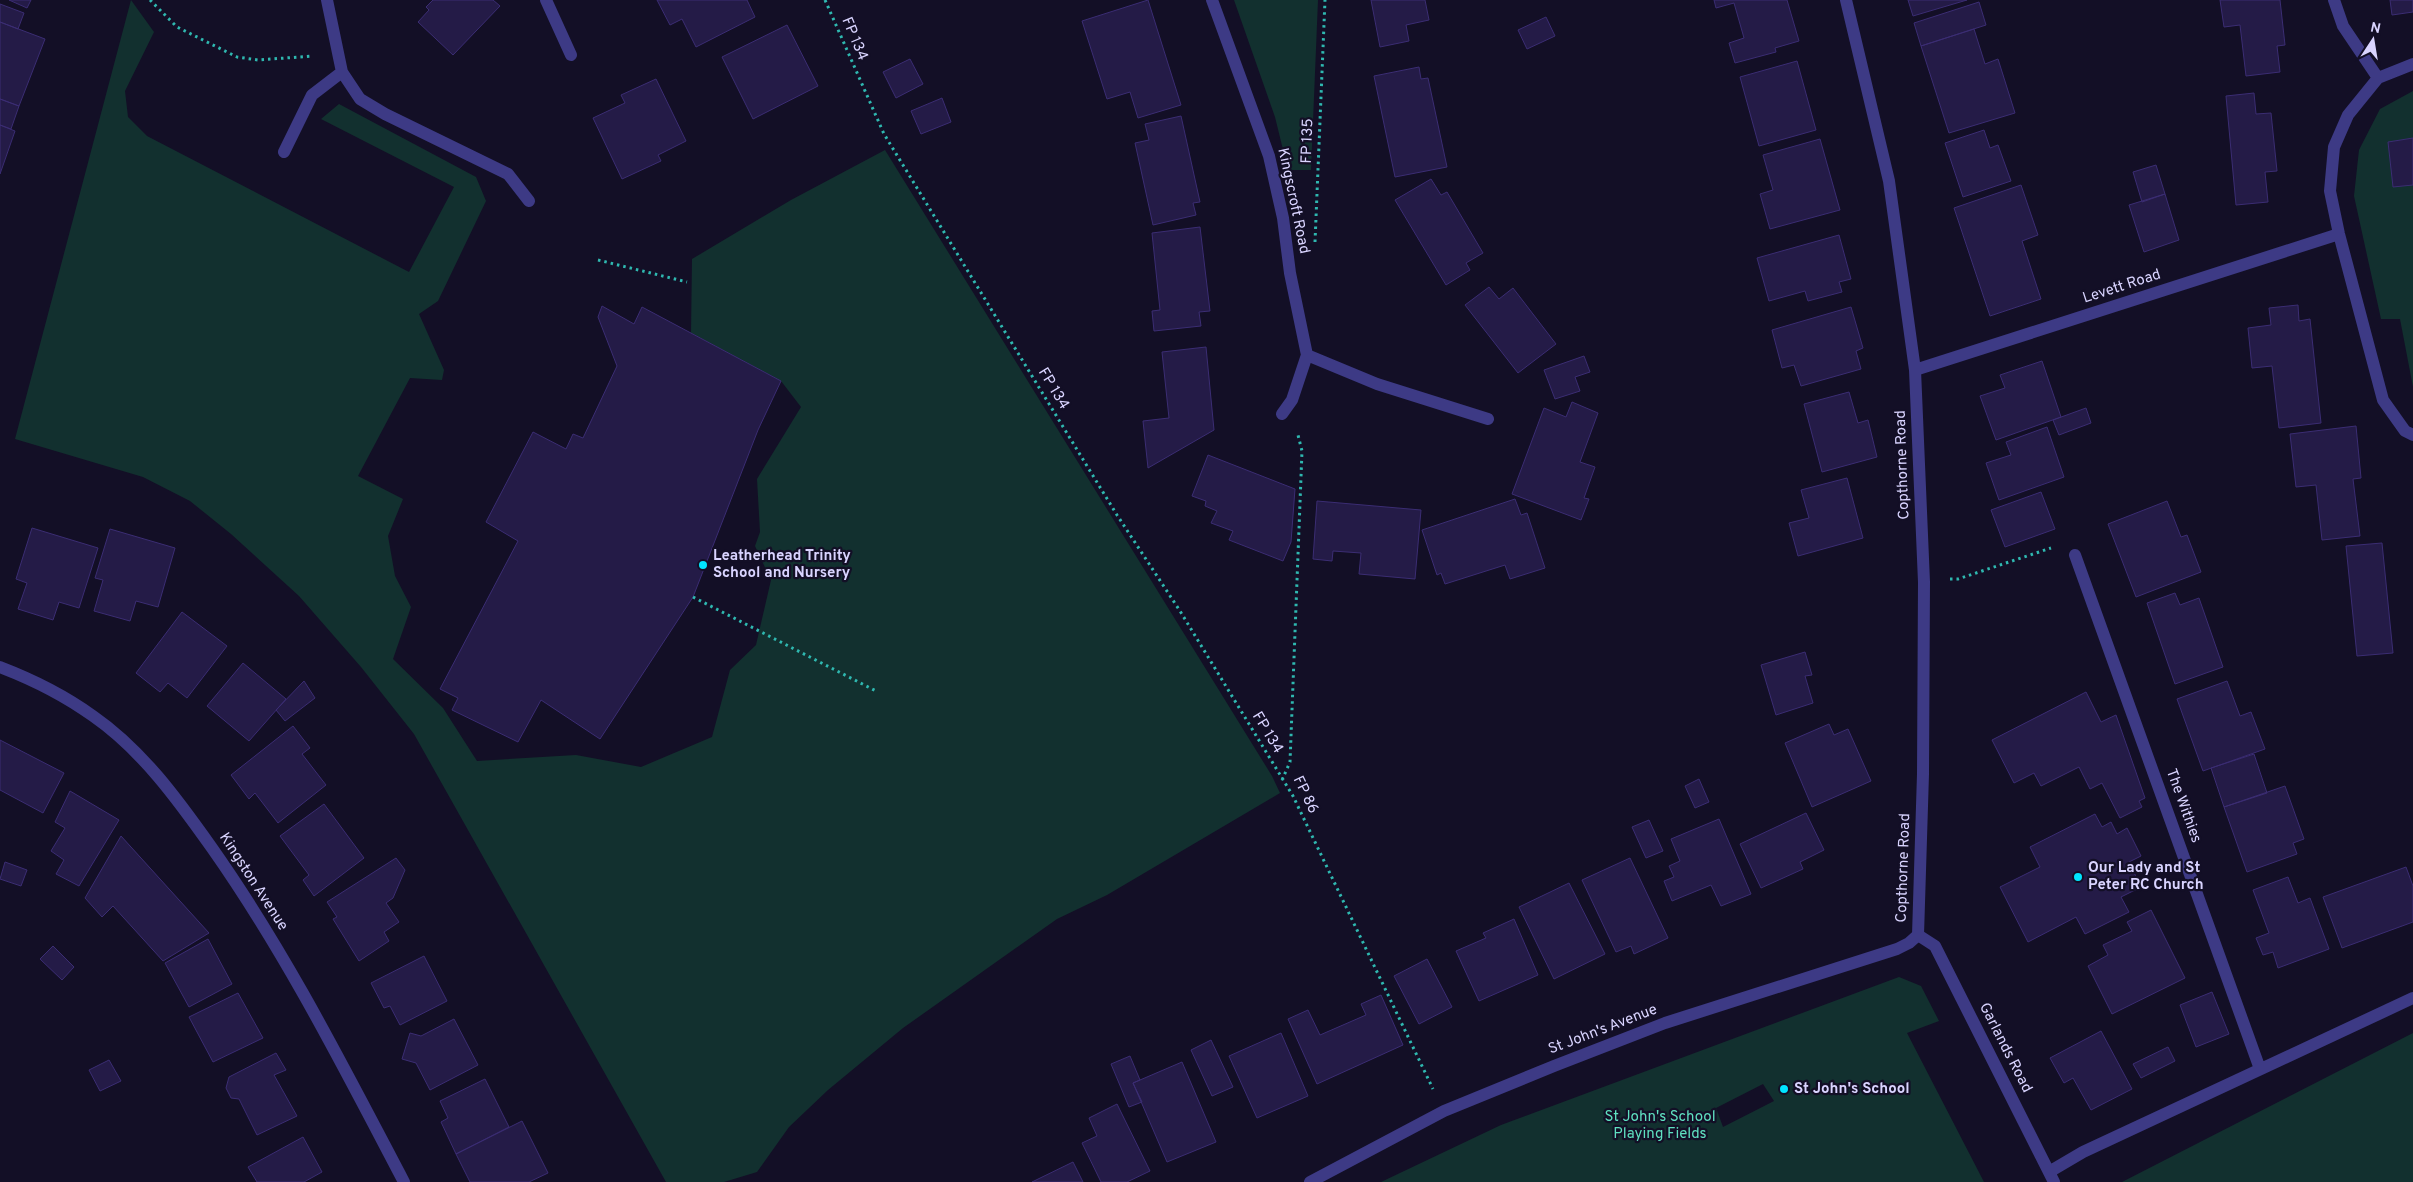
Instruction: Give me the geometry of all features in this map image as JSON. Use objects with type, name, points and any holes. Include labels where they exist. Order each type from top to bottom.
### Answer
[{"type":"street","points":[[328,0],[342,72],[360,99],[385,114],[508,174],[529,201]]},
{"type":"street","points":[[546,0],[553,20],[571,55]]},
{"type":"street","name":"Kingscroft Road","points":[[1212,0],[1269,156],[1283,218],[1290,273],[1307,355]]},
{"type":"street","name":"Copthorne Road","points":[[1846,0],[1889,181],[1915,370],[1924,582],[1923,774],[1918,935]]},
{"type":"street","points":[[2334,0],[2343,26],[2378,78]]},
{"type":"street","points":[[2413,64],[2378,78],[2348,115],[2334,147],[2330,191],[2339,234],[2383,400],[2405,431],[2413,435]]},
{"type":"street","points":[[284,152],[312,96],[342,72]]},
{"type":"street","name":"Levett Road","points":[[1915,370],[2339,234]]},
{"type":"street","points":[[1282,414],[1292,400],[1307,355],[1377,384],[1488,419]]},
{"type":"street","name":"The Withies","points":[[2075,555],[2260,1069]]},
{"type":"street","name":"Kingston Avenue","points":[[0,667],[40,682],[94,716],[139,755],[184,808],[246,897],[320,1021],[404,1182]]},
{"type":"street","name":"St John's Avenue","points":[[1310,1182],[1444,1111],[1554,1066],[1665,1024],[1897,948],[1909,943],[1918,935]]},
{"type":"street","name":"Garlands Road","points":[[1918,935],[1935,946],[2051,1177]]},
{"type":"street","points":[[2051,1177],[2083,1152],[2413,998]]},
{"type":"path","points":[[150,0],[177,28],[237,58],[258,60],[338,53]]},
{"type":"path","name":"FP 134","points":[[825,0],[884,134],[1112,506],[1180,611],[1282,780]]},
{"type":"path","name":"FP 135","points":[[1290,273],[1314,246],[1325,0]]},
{"type":"path","points":[[598,260],[687,282]]},
{"type":"path","name":"FP 86","points":[[1292,400],[1302,451],[1290,762],[1282,780],[1293,796],[1444,1111]]},
{"type":"path","points":[[1924,582],[1958,579],[2048,548],[2075,555]]},
{"type":"path","points":[[693,597],[878,692]]},
{"type":"green space","name":"Leatherhead Trinity School and Nursery","points":[[131,0],[154,32],[125,91],[128,117],[147,136],[409,272],[454,187],[321,119],[339,104],[476,177],[486,201],[438,301],[419,314],[444,370],[442,380],[410,378],[358,476],[403,499],[388,536],[395,576],[411,607],[393,659],[443,708],[477,761],[576,755],[641,767],[712,737],[730,670],[756,645],[771,580],[755,546],[760,532],[757,479],[801,407],[781,381],[691,333],[692,259],[791,200],[885,150],[1272,776],[1280,793],[1107,895],[1057,919],[903,1028],[828,1090],[789,1127],[757,1172],[724,1182],[666,1182],[414,734],[361,667],[299,596],[231,534],[190,501],[143,477],[15,439]]},
{"type":"green space","points":[[1234,0],[1318,0],[1311,170],[1288,170],[1275,117]]},
{"type":"green space","points":[[2413,91],[2413,387],[2400,319],[2381,319],[2354,196],[2359,150],[2380,109]]},
{"type":"green space","name":"St John's School","points":[[1899,977],[1921,986],[1939,1021],[1907,1033],[1984,1182],[1381,1182],[1501,1125]],"holes":[[[1763,1084],[1774,1101],[1723,1127],[1716,1108]]]},
{"type":"green space","points":[[2413,1033],[2413,1182],[2122,1182]]},
{"type":"building","points":[[9,0],[31,0],[27,8]]},
{"type":"building","points":[[433,0],[493,0],[500,6],[453,55],[418,22],[429,10],[426,7]]},
{"type":"building","points":[[657,0],[747,0],[755,17],[696,47],[682,19],[670,25]]},
{"type":"building","points":[[1148,0],[1181,105],[1138,118],[1130,92],[1107,99],[1082,21]]},
{"type":"building","points":[[1371,0],[1425,0],[1429,20],[1406,25],[1409,41],[1380,47]]},
{"type":"building","points":[[1714,0],[1787,0],[1799,41],[1775,48],[1776,52],[1735,63],[1729,43],[1744,38],[1734,3],[1716,8]]},
{"type":"building","points":[[1908,0],[1967,0],[1913,16]]},
{"type":"building","points":[[2220,0],[2280,0],[2285,45],[2277,46],[2280,72],[2246,76],[2240,25],[2224,27]]},
{"type":"building","points":[[2390,0],[2413,0],[2413,12],[2392,15]]},
{"type":"building","points":[[1979,2],[1986,25],[1921,46],[1914,23]]},
{"type":"building","points":[[0,4],[24,13],[18,29],[0,22]]},
{"type":"building","points":[[1546,17],[1555,36],[1527,49],[1518,30]]},
{"type":"building","points":[[0,22],[45,39],[19,106],[0,99]]},
{"type":"building","points":[[787,25],[818,86],[753,119],[722,57]]},
{"type":"building","points":[[1974,29],[1985,64],[1998,59],[2015,113],[1949,133],[1921,46]]},
{"type":"building","points":[[910,59],[923,84],[896,98],[883,72]]},
{"type":"building","points":[[1797,61],[1816,130],[1759,146],[1740,77]]},
{"type":"building","points":[[1419,67],[1421,79],[1428,78],[1447,167],[1395,177],[1374,76]]},
{"type":"building","points":[[656,79],[686,141],[658,155],[661,161],[622,179],[593,118],[625,103],[621,95]]},
{"type":"building","points":[[2254,93],[2256,114],[2271,113],[2277,171],[2265,172],[2268,202],[2236,205],[2226,96]]},
{"type":"building","points":[[942,98],[951,122],[921,134],[911,111]]},
{"type":"building","points":[[0,99],[19,106],[11,129],[0,125]]},
{"type":"building","points":[[1181,116],[1200,202],[1193,203],[1196,215],[1153,225],[1135,143],[1149,140],[1145,124]]},
{"type":"building","points":[[0,125],[15,131],[0,174]]},
{"type":"building","points":[[1984,130],[1990,148],[1998,145],[2011,181],[1963,197],[1945,143]]},
{"type":"building","points":[[2413,138],[2413,185],[2393,187],[2388,142]]},
{"type":"building","points":[[1820,139],[1840,210],[1770,229],[1760,194],[1773,190],[1763,155]]},
{"type":"building","points":[[2156,165],[2165,194],[2142,202],[2133,172]]},
{"type":"building","points":[[1431,179],[1441,195],[1447,192],[1483,253],[1466,263],[1470,270],[1446,285],[1395,200]]},
{"type":"building","points":[[2021,185],[2038,235],[2022,241],[2041,299],[1990,316],[1954,208]]},
{"type":"building","points":[[2165,194],[2179,240],[2144,252],[2129,205]]},
{"type":"building","points":[[1200,227],[1210,311],[1199,312],[1201,326],[1154,331],[1152,311],[1160,310],[1152,233]]},
{"type":"building","points":[[1839,235],[1851,279],[1839,282],[1842,292],[1808,301],[1805,291],[1769,301],[1757,258]]},
{"type":"building","points":[[1489,287],[1499,299],[1513,288],[1556,344],[1518,373],[1465,305]]},
{"type":"building","points":[[2298,305],[2299,321],[2310,319],[2321,423],[2279,428],[2272,366],[2252,368],[2248,328],[2271,325],[2269,308]]},
{"type":"building","points":[[602,306],[634,324],[642,307],[781,381],[758,430],[693,597],[600,739],[541,700],[518,742],[452,710],[458,698],[440,689],[518,541],[486,522],[533,432],[566,449],[573,434],[583,438],[617,366],[598,317]]},
{"type":"building","points":[[1851,307],[1863,348],[1856,351],[1861,369],[1801,386],[1794,365],[1782,368],[1772,330]]},
{"type":"building","points":[[1206,347],[1214,430],[1148,468],[1143,421],[1169,418],[1162,352]]},
{"type":"building","points":[[1584,356],[1590,372],[1575,377],[1580,391],[1555,399],[1544,370]]},
{"type":"building","points":[[2042,361],[2061,417],[1996,440],[1980,396],[2005,388],[2000,375]]},
{"type":"building","points":[[1849,392],[1858,423],[1868,420],[1877,457],[1822,472],[1804,404]]},
{"type":"building","points":[[1572,402],[1598,413],[1580,462],[1595,467],[1584,498],[1589,499],[1581,520],[1512,494],[1544,408],[1566,417]]},
{"type":"building","points":[[2086,408],[2091,423],[2059,435],[2053,420]]},
{"type":"building","points":[[2356,426],[2361,478],[2353,479],[2360,536],[2322,540],[2316,485],[2296,487],[2290,434]]},
{"type":"building","points":[[2047,427],[2064,477],[1999,500],[1986,463],[2011,455],[2006,442]]},
{"type":"building","points":[[1208,455],[1295,489],[1291,542],[1283,561],[1229,540],[1233,531],[1211,523],[1217,511],[1205,506],[1206,501],[1192,496]]},
{"type":"building","points":[[1847,478],[1863,538],[1798,556],[1789,523],[1809,518],[1801,490]]},
{"type":"building","points":[[2041,492],[2055,529],[2005,547],[1991,510]]},
{"type":"building","points":[[1515,499],[1521,515],[1527,513],[1545,568],[1510,579],[1505,565],[1445,584],[1441,573],[1437,575],[1422,530]]},
{"type":"building","points":[[1317,501],[1421,510],[1415,579],[1359,574],[1361,553],[1333,551],[1332,561],[1313,559]]},
{"type":"building","points":[[2167,501],[2181,537],[2187,535],[2201,572],[2136,597],[2108,524]]},
{"type":"building","points":[[32,528],[98,548],[79,608],[59,602],[53,620],[18,609],[27,583],[16,579]]},
{"type":"building","points":[[110,529],[175,548],[158,607],[136,601],[130,621],[94,611],[103,580],[95,578]]},
{"type":"building","points":[[2382,543],[2393,653],[2357,656],[2346,546]]},
{"type":"building","points":[[2175,593],[2180,605],[2199,598],[2223,667],[2175,684],[2147,603]]},
{"type":"building","points":[[182,612],[227,646],[187,698],[168,683],[160,692],[136,673]]},
{"type":"building","points":[[1805,652],[1812,675],[1805,676],[1813,703],[1776,715],[1761,665]]},
{"type":"building","points":[[243,663],[286,699],[249,741],[207,706]]},
{"type":"building","points":[[304,681],[315,698],[285,721],[276,710]]},
{"type":"building","points":[[2227,681],[2240,716],[2251,712],[2265,749],[2203,771],[2177,699]]},
{"type":"building","points":[[2086,692],[2101,722],[2116,715],[2145,798],[2139,801],[2142,807],[2120,818],[2102,783],[2090,789],[2079,767],[2041,786],[2034,773],[2014,783],[1992,740]]},
{"type":"building","points":[[1829,724],[1834,735],[1848,729],[1871,781],[1812,807],[1785,743]]},
{"type":"building","points":[[293,726],[310,748],[302,754],[326,785],[278,823],[255,793],[249,799],[231,775]]},
{"type":"building","points":[[0,740],[64,773],[43,813],[0,790]]},
{"type":"building","points":[[2254,754],[2267,793],[2224,807],[2211,768]]},
{"type":"building","points":[[1699,779],[1709,802],[1695,808],[1685,786]]},
{"type":"building","points":[[2285,786],[2304,839],[2293,843],[2297,854],[2247,872],[2224,807]]},
{"type":"building","points":[[70,791],[119,820],[79,886],[56,874],[64,860],[51,851],[65,828],[55,822]]},
{"type":"building","points":[[324,804],[364,858],[314,896],[303,880],[309,875],[280,836]]},
{"type":"building","points":[[1806,813],[1824,850],[1800,862],[1803,869],[1761,888],[1740,844]]},
{"type":"building","name":"Our Lady and St Peter RC Church","points":[[2095,814],[2102,827],[2111,822],[2117,834],[2127,828],[2141,856],[2129,862],[2141,887],[2121,897],[2129,912],[2085,934],[2076,917],[2028,942],[2000,887],[2040,867],[2030,847]]},
{"type":"building","points":[[1719,819],[1751,894],[1721,906],[1711,885],[1672,901],[1664,881],[1674,877],[1669,866],[1680,861],[1671,839]]},
{"type":"building","points":[[1649,820],[1663,851],[1646,858],[1632,827]]},
{"type":"building","points":[[121,836],[209,933],[163,961],[113,906],[102,917],[85,898]]},
{"type":"building","points":[[396,858],[405,870],[393,898],[386,903],[399,922],[384,932],[389,941],[359,961],[333,919],[337,917],[327,902]]},
{"type":"building","points":[[1630,858],[1668,938],[1634,954],[1631,946],[1616,952],[1582,880]]},
{"type":"building","points":[[5,862],[27,870],[21,886],[0,879]]},
{"type":"building","points":[[2406,867],[2413,886],[2413,922],[2342,948],[2323,897]]},
{"type":"building","points":[[2288,877],[2298,903],[2310,898],[2329,949],[2278,968],[2273,952],[2263,955],[2256,938],[2269,933],[2253,890]]},
{"type":"building","points":[[1569,883],[1605,954],[1554,979],[1519,907]]},
{"type":"building","points":[[2151,910],[2185,978],[2112,1014],[2088,966],[2108,955],[2103,945],[2132,931],[2127,922]]},
{"type":"building","points":[[1514,919],[1538,975],[1479,1001],[1456,951],[1486,938],[1483,933]]},
{"type":"building","points":[[208,939],[232,984],[189,1007],[165,963]]},
{"type":"building","points":[[53,946],[74,967],[62,980],[40,959]]},
{"type":"building","points":[[424,956],[447,1001],[400,1025],[390,1006],[384,1008],[371,983]]},
{"type":"building","points":[[1427,959],[1452,1007],[1419,1024],[1394,976]]},
{"type":"building","points":[[2212,992],[2229,1034],[2196,1047],[2180,1005]]},
{"type":"building","points":[[238,993],[263,1038],[213,1062],[189,1017]]},
{"type":"building","points":[[1381,995],[1403,1045],[1317,1084],[1288,1019],[1308,1010],[1320,1035],[1366,1015],[1361,1004]]},
{"type":"building","points":[[454,1019],[478,1065],[430,1090],[416,1063],[402,1059],[410,1033],[421,1036]]},
{"type":"building","points":[[2101,1031],[2132,1089],[2091,1110],[2073,1078],[2064,1083],[2050,1058]]},
{"type":"building","points":[[1281,1033],[1308,1096],[1257,1118],[1229,1056]]},
{"type":"building","points":[[1211,1040],[1233,1087],[1212,1096],[1191,1050]]},
{"type":"building","points":[[2168,1047],[2175,1061],[2141,1078],[2133,1064]]},
{"type":"building","points":[[276,1053],[286,1070],[274,1075],[297,1116],[257,1135],[239,1099],[231,1098],[226,1088],[229,1077]]},
{"type":"building","points":[[1130,1056],[1140,1080],[1133,1083],[1142,1102],[1129,1107],[1111,1064]]},
{"type":"building","points":[[109,1060],[121,1081],[100,1091],[89,1070]]},
{"type":"building","points":[[1182,1062],[1216,1142],[1167,1162],[1133,1083]]},
{"type":"building","points":[[485,1079],[509,1127],[456,1154],[441,1122],[448,1118],[440,1101]]},
{"type":"building","points":[[1117,1104],[1150,1171],[1127,1182],[1101,1182],[1082,1143],[1097,1136],[1089,1118]]},
{"type":"building","points":[[522,1121],[548,1173],[529,1182],[470,1182],[456,1154]]},
{"type":"building","points":[[303,1137],[322,1172],[304,1182],[257,1182],[248,1167]]},
{"type":"building","points":[[1073,1162],[1083,1182],[1032,1182]]},
{"type":"place","name":"Leatherhead Trinity School and Nursery","points":[[703,565]]},
{"type":"place","name":"Our Lady and St Peter RC Church","points":[[2078,877]]},
{"type":"place","name":"St John's School","points":[[1784,1089]]},
{"type":"park label","name":"St John's School Playing Fields","points":[[1660,1126]]}]
